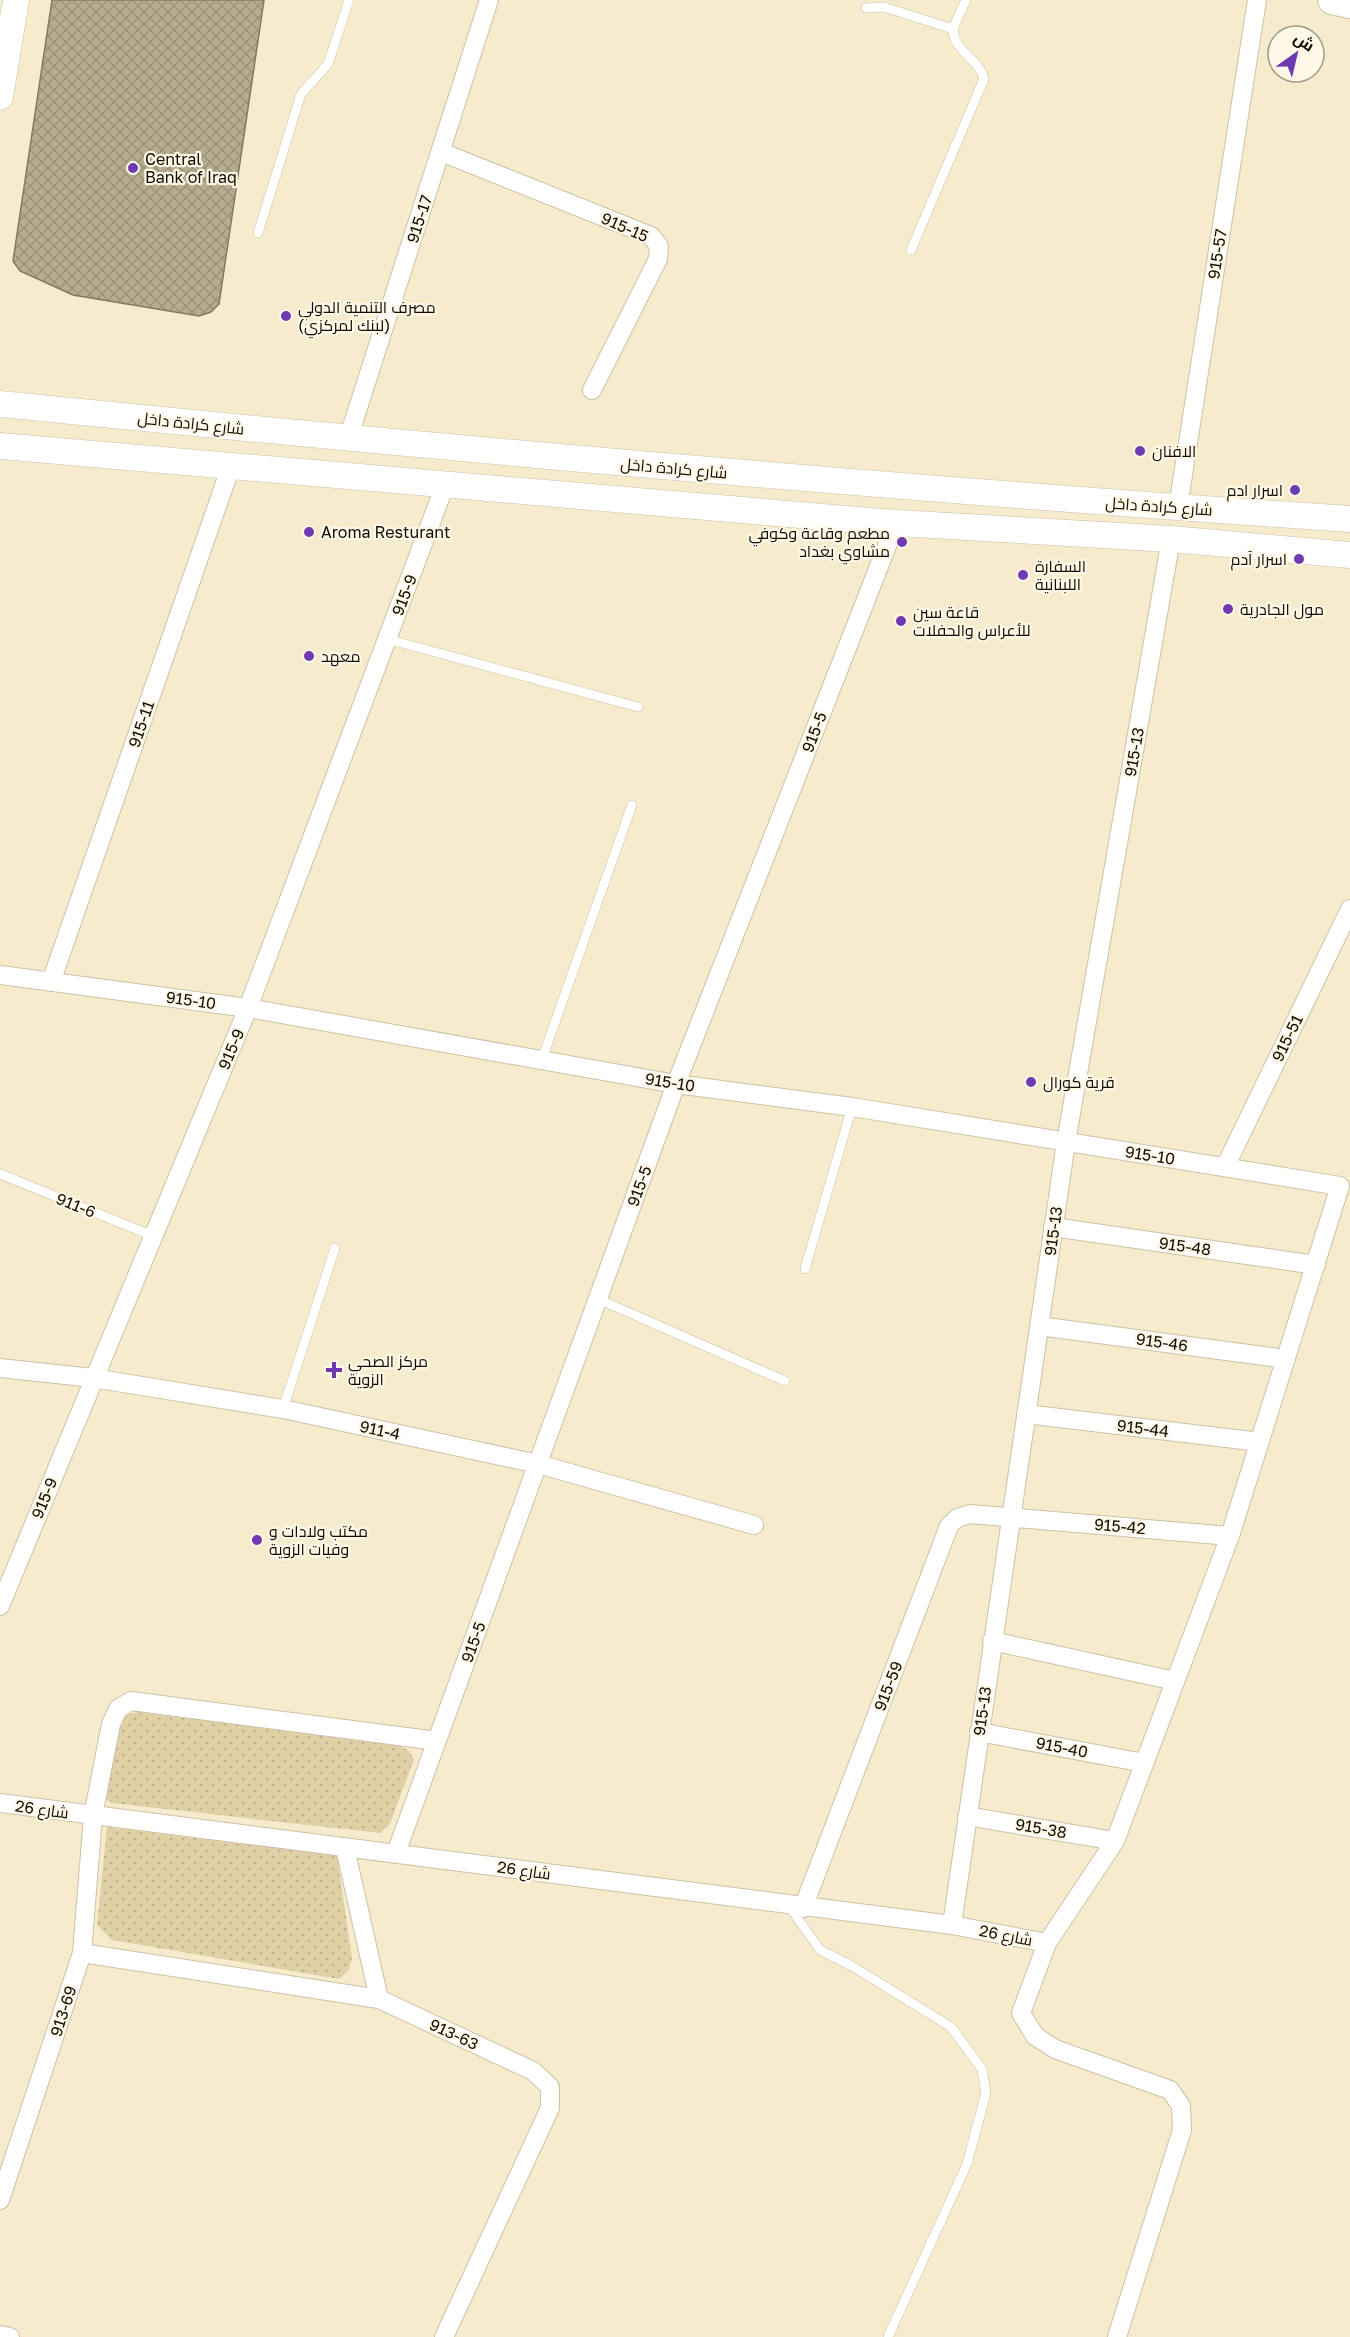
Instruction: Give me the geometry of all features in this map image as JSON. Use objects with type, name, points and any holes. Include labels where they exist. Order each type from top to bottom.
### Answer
[{"type":"main road","points":[[0,97],[16,0]]},
{"type":"main road","points":[[1332,0],[1350,4]]},
{"type":"main road","name":"شارع كرادة داخل","points":[[0,404],[428,447],[884,486],[1350,519]]},
{"type":"main road","name":"شارع كرادة داخل","points":[[0,446],[889,523],[1171,539],[1350,555]]},
{"type":"main road","points":[[428,447],[435,484]]},
{"type":"main road","points":[[884,486],[889,523]]},
{"type":"street","name":"915-17","points":[[348,439],[489,0]]},
{"type":"street","name":"915-57","points":[[1178,507],[1257,0]]},
{"type":"street","name":"915-15","points":[[441,152],[651,236],[659,246],[658,259],[592,390]]},
{"type":"street","name":"915-11","points":[[51,982],[231,466]]},
{"type":"street","name":"915-9","points":[[0,1606],[248,1008],[387,639],[435,484]]},
{"type":"street","name":"915-5","points":[[396,1853],[676,1084],[889,523]]},
{"type":"street","name":"915-13","points":[[952,1925],[1066,1142],[1171,539]]},
{"type":"street","name":"915-51","points":[[1225,1167],[1350,909]]},
{"type":"street","name":"915-10","points":[[0,975],[248,1008],[676,1084],[852,1107],[1340,1186],[1316,1265]]},
{"type":"street","name":"915-48","points":[[1053,1227],[1316,1265]]},
{"type":"street","points":[[1117,2337],[1182,2130],[1181,2106],[1170,2090],[1077,2059],[1035,2036],[1021,2013],[1047,1943],[1115,1841],[1230,1536],[1316,1265]]},
{"type":"street","name":"915-46","points":[[1039,1326],[1286,1359]]},
{"type":"street","name":"911-4","points":[[0,1368],[93,1378],[283,1409],[538,1464],[754,1525]]},
{"type":"street","name":"915-44","points":[[1026,1414],[1260,1442]]},
{"type":"street","name":"915-59","points":[[796,1907],[949,1526],[957,1518],[970,1514],[1011,1516]]},
{"type":"street","name":"915-42","points":[[1011,1516],[1230,1536]]},
{"type":"street","points":[[992,1641],[1175,1681]]},
{"type":"street","name":"913-69","points":[[0,2200],[82,1953],[93,1816],[111,1724],[118,1709],[131,1701],[437,1741]]},
{"type":"street","name":"915-40","points":[[979,1732],[1144,1763]]},
{"type":"street","name":"شارع 26","points":[[0,1803],[796,1907],[952,1925],[1047,1943]]},
{"type":"street","name":"915-38","points":[[967,1816],[1115,1841]]},
{"type":"street","points":[[345,1848],[379,1999]]},
{"type":"street","name":"913-63","points":[[82,1953],[379,1999],[533,2071],[550,2087],[549,2108],[444,2337]]},
{"type":"street","points":[[0,2335],[10,2337]]},
{"type":"lane","points":[[258,233],[301,94],[328,64],[349,0]]},
{"type":"lane","points":[[911,250],[984,79],[982,68],[956,43],[953,29],[966,0]]},
{"type":"lane","points":[[866,8],[884,7],[953,29]]},
{"type":"lane","points":[[387,639],[638,707]]},
{"type":"lane","points":[[542,1059],[632,805]]},
{"type":"lane","points":[[805,1269],[852,1107]]},
{"type":"lane","name":"911-6","points":[[0,1174],[153,1236]]},
{"type":"lane","points":[[283,1409],[335,1248]]},
{"type":"lane","points":[[598,1299],[785,1381]]},
{"type":"lane","points":[[796,1907],[820,1950],[852,1966],[951,2027],[982,2069],[986,2093],[967,2164],[888,2337]]},
{"type":"shaded area","points":[[138,1712],[396,1745],[408,1750],[414,1759],[390,1824],[380,1833],[112,1803],[105,1799],[117,1726],[125,1715]]},
{"type":"shaded area","points":[[107,1827],[337,1856],[352,1958],[348,1971],[339,1979],[112,1940],[97,1925]]},
{"type":"building","name":"Central Bank of Iraq","points":[[52,0],[264,0],[219,304],[211,312],[199,316],[73,295],[20,271],[13,261]]},
{"type":"place","name":"Central Bank of Iraq","points":[[133,168]]},
{"type":"place","name":"مصرف التنمية الدولي (لبنك لمركزي)","points":[[286,316]]},
{"type":"place","name":"الافنان","points":[[1140,451]]},
{"type":"place","name":"اسرار ادم","points":[[1295,490]]},
{"type":"place","name":"Aroma Resturant","points":[[309,532]]},
{"type":"place","name":"مطعم وقاعة وكوفي مشاوي بغداد","points":[[902,542]]},
{"type":"place","name":"اسرار آدم","points":[[1299,559]]},
{"type":"place","name":"السفارة اللبنانية","points":[[1023,575]]},
{"type":"place","name":"مول الجادرية","points":[[1228,609]]},
{"type":"place","name":"قاعة سين للأعراس والحفلات","points":[[901,621]]},
{"type":"place","name":"معهد","points":[[309,656]]},
{"type":"place","name":"قرية كورال","points":[[1031,1082]]},
{"type":"place","name":"مركز الصحي الزوية","points":[[334,1370]]},
{"type":"place","name":"مكتب ولادات و وفيات الزوية","points":[[257,1540]]}]
